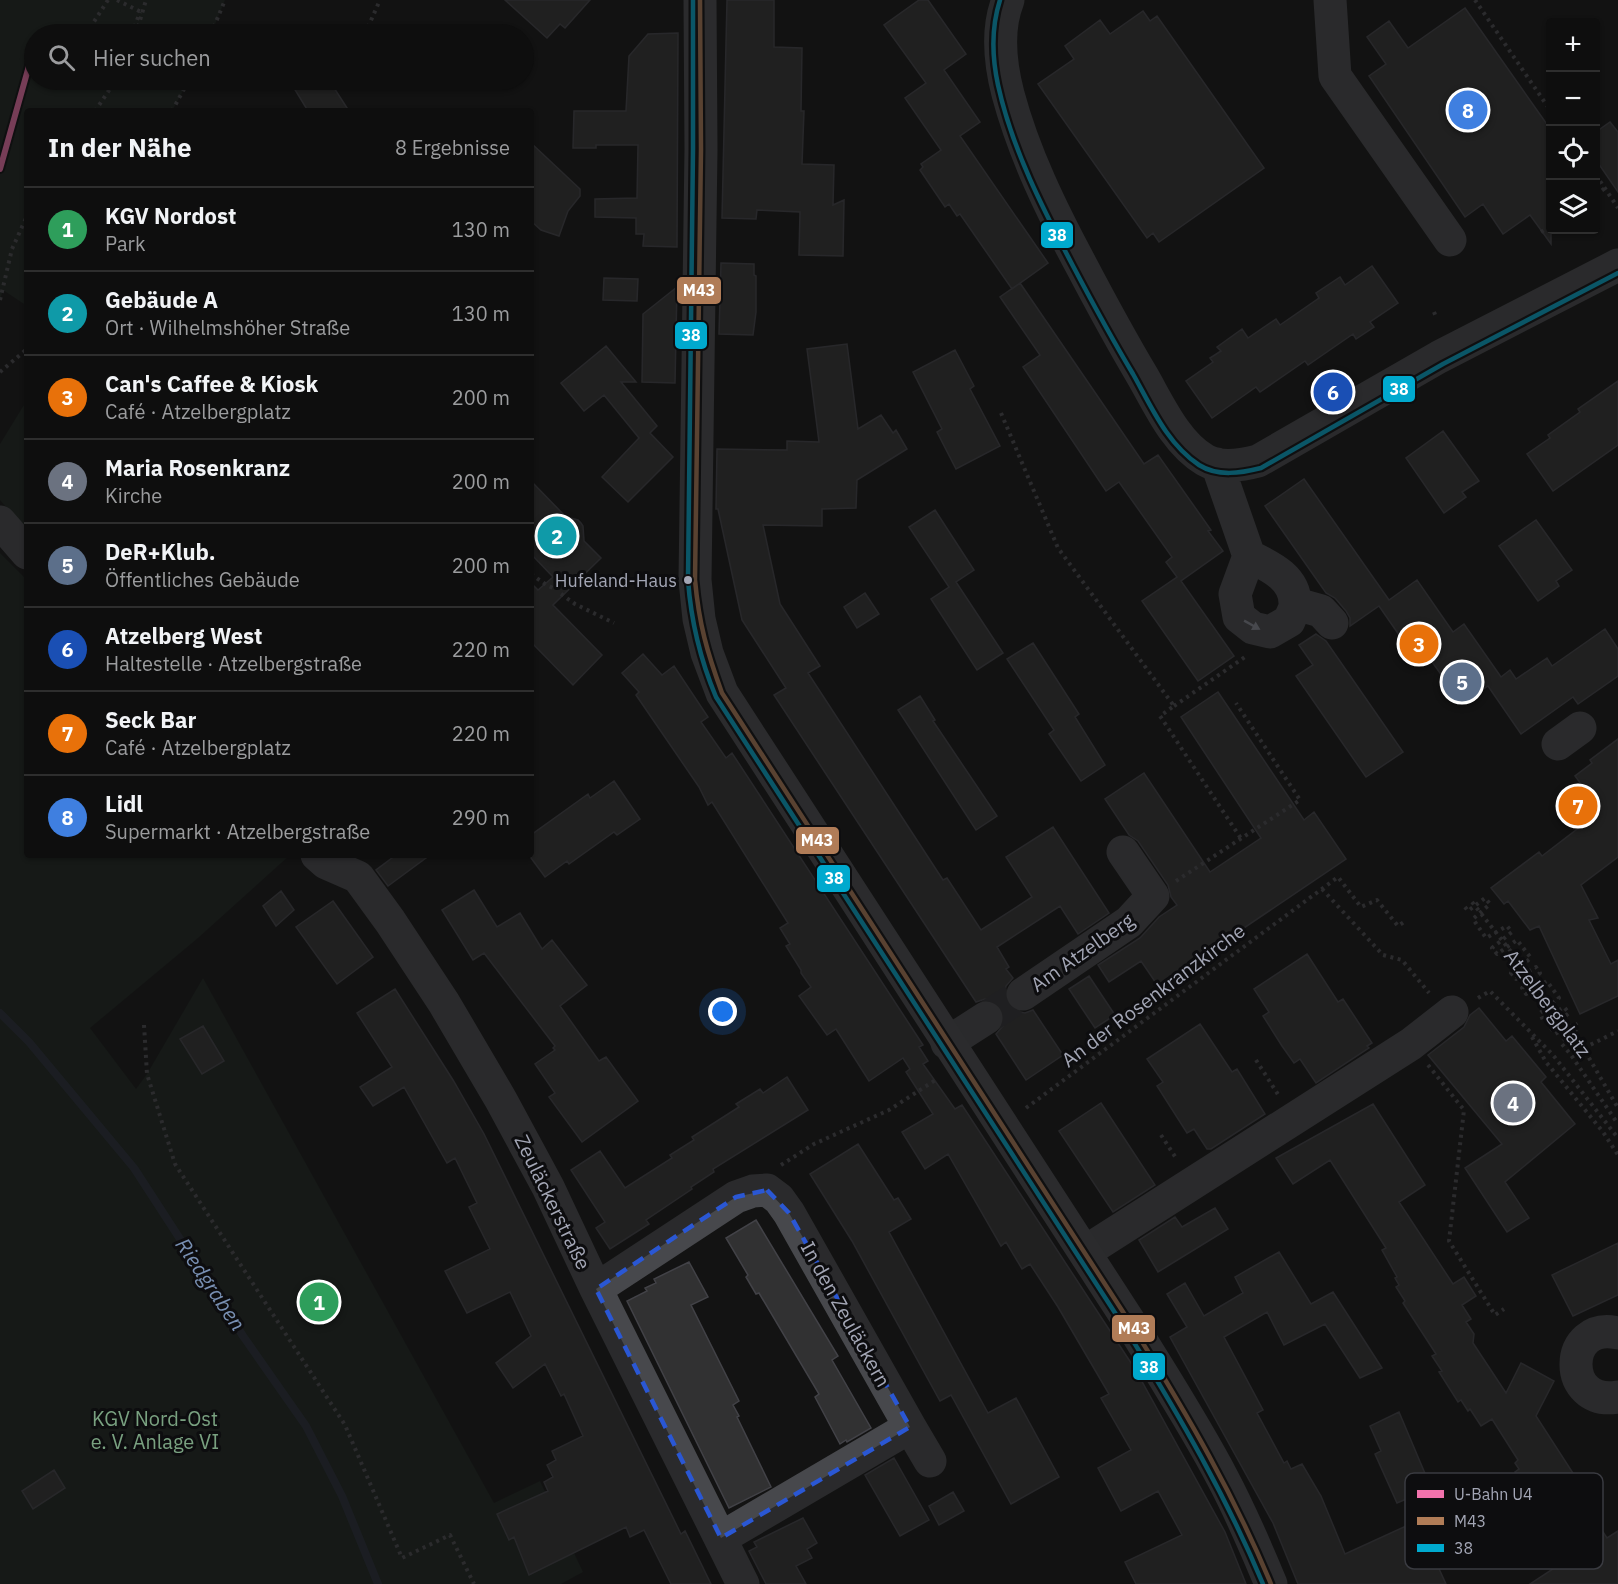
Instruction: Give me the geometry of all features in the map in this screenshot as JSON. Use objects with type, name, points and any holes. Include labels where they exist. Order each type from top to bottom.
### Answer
[{"type":"main road","points":[[700,0],[702,149],[695,580],[699,619],[707,653],[722,693],[953,1053],[1085,1252],[1191,1421],[1248,1529],[1271,1584]]},
{"type":"street","points":[[1008,0],[1001,31],[1003,71],[1018,129],[1036,173],[1063,231],[1112,324],[1182,440],[1206,462],[1243,465],[1258,462],[1439,357],[1618,265]]},
{"type":"street","points":[[1330,0],[1335,76],[1450,240]]},
{"type":"street","points":[[1217,464],[1249,556],[1235,594],[1239,617],[1253,628],[1270,632],[1289,621],[1296,604],[1290,584],[1275,570],[1249,556]]},
{"type":"street","points":[[0,522],[24,550]]},
{"type":"street","points":[[1296,604],[1321,611],[1332,623]]},
{"type":"street","points":[[1123,852],[1153,896]]},
{"type":"street","name":"Zeuläckerstraße","points":[[320,858],[326,863],[358,877],[438,994],[501,1100],[548,1187],[596,1289],[743,1584]]},
{"type":"street","name":"Am Atzelberg","points":[[1023,994],[1129,921],[1153,896]]},
{"type":"street","points":[[1085,1252],[1411,1044],[1452,1012]]},
{"type":"street","points":[[953,1053],[986,1018]]},
{"type":"street","points":[[596,1289],[736,1197],[753,1191],[767,1190]]},
{"type":"street","name":"In den Zeuläckern","points":[[767,1190],[779,1199],[789,1213],[930,1461]]},
{"type":"street","points":[[1618,1333],[1599,1332],[1588,1338],[1580,1347],[1575,1370],[1580,1382],[1588,1391],[1618,1400]]},
{"type":"street","points":[[721,1538],[910,1427]]},
{"type":"path","points":[[92,24],[108,0]]},
{"type":"path","points":[[117,0],[141,12]]},
{"type":"path","points":[[137,24],[146,0]]},
{"type":"path","points":[[215,24],[225,0]]},
{"type":"path","points":[[369,24],[380,0]]},
{"type":"path","points":[[1475,0],[1546,103]]},
{"type":"path","points":[[97,108],[109,90]]},
{"type":"path","points":[[174,108],[184,90]]},
{"type":"path","points":[[1599,180],[1618,208]]},
{"type":"path","points":[[1600,192],[1605,188]]},
{"type":"path","points":[[0,300],[12,249],[24,223]]},
{"type":"path","points":[[1541,232],[1546,229]]},
{"type":"path","points":[[0,372],[24,352]]},
{"type":"path","points":[[1001,413],[1058,548],[1174,706]]},
{"type":"path","points":[[534,576],[555,589]]},
{"type":"path","points":[[561,594],[575,604],[614,623]]},
{"type":"path","points":[[1242,840],[1160,716],[1248,655]]},
{"type":"path","points":[[1153,896],[1300,800],[1236,703]]},
{"type":"path","points":[[1404,922],[1398,926],[1377,900],[1360,907],[1338,877],[1322,889],[1383,955],[1402,960],[1438,1004],[1447,1004],[1452,1012]]},
{"type":"path","name":"An der Rosenkranzkirche","points":[[1001,1125],[1322,889]]},
{"type":"path","points":[[1466,907],[1468,911],[1474,904],[1485,898],[1490,904],[1473,919],[1486,938],[1507,926],[1512,932],[1492,948],[1497,954],[1517,940],[1531,958],[1511,973],[1516,979],[1536,967],[1540,973],[1522,988],[1526,994],[1547,981],[1559,998],[1540,1013],[1543,1020],[1557,1011]]},
{"type":"path","name":"Atzelbergplatz","points":[[1474,904],[1557,1011],[1564,1007],[1569,1013],[1563,1018],[1569,1026],[1575,1023],[1578,1028],[1574,1032],[1618,1108]]},
{"type":"path","points":[[1490,991],[1553,1055],[1618,1138]]},
{"type":"path","points":[[1563,1018],[1551,1028],[1555,1034],[1569,1026]]},
{"type":"path","points":[[144,1025],[147,1074],[175,1164],[345,1425],[402,1558],[450,1535],[474,1584]]},
{"type":"path","points":[[1584,1048],[1618,1030]]},
{"type":"path","points":[[1574,1032],[1561,1043],[1618,1124]]},
{"type":"path","points":[[1531,1034],[1546,1062],[1603,1132],[1618,1155]]},
{"type":"path","points":[[1411,1044],[1464,1110],[1449,1241],[1495,1315],[1504,1309]]},
{"type":"path","points":[[767,1190],[777,1168],[814,1144],[889,1110],[953,1053]]},
{"type":"path","points":[[1256,1060],[1294,1119]]},
{"type":"highlighted area","points":[[767,1190],[789,1213],[910,1427],[721,1538],[596,1289],[736,1197]]},
{"type":"green space","points":[[0,0],[225,0],[215,24],[24,24],[24,90],[184,90],[174,108],[24,108],[24,304],[3,290],[0,300]]},
{"type":"green space","points":[[24,405],[24,528],[0,500],[0,444]]},
{"type":"green space","name":"KGV Nord-Ost e. V. Anlage VI","points":[[0,553],[24,577],[24,858],[287,858],[198,938],[90,1028],[136,1089],[203,978],[494,1503],[540,1481],[583,1572],[561,1584],[0,1584]]},
{"type":"building","points":[[505,0],[590,0],[565,28],[560,24],[547,38]]},
{"type":"building","points":[[727,0],[774,0],[774,47],[802,48],[801,111],[804,111],[802,164],[834,165],[833,205],[844,200],[843,256],[799,255],[800,212],[757,210],[756,219],[722,218]]},
{"type":"building","points":[[919,0],[928,0],[966,54],[944,70],[980,122],[960,136],[1048,263],[1012,289],[960,214],[957,216],[949,204],[945,207],[920,170],[923,167],[921,164],[941,150],[905,98],[926,83],[884,25]]},
{"type":"building","points":[[1465,8],[1546,123],[1546,234],[1551,234],[1551,244],[1530,215],[1503,234],[1483,204],[1465,217],[1369,76],[1386,64],[1367,37],[1389,21],[1408,48]]},
{"type":"building","points":[[1143,11],[1150,21],[1157,16],[1264,168],[1159,242],[1153,233],[1147,238],[1038,84],[1074,59],[1065,46],[1100,20],[1110,34]]},
{"type":"building","points":[[678,33],[677,247],[643,246],[644,234],[636,234],[636,218],[595,217],[595,199],[637,198],[638,145],[596,145],[596,148],[573,148],[574,111],[626,111],[629,56],[648,34]]},
{"type":"building","points":[[295,90],[335,90],[347,108],[306,108]]},
{"type":"building","points":[[1610,122],[1618,132],[1618,192],[1600,166],[1600,129]]},
{"type":"building","points":[[534,146],[580,189],[580,196],[568,211],[559,236],[541,230],[534,224]]},
{"type":"building","points":[[721,263],[754,264],[756,312],[753,335],[719,334]]},
{"type":"building","points":[[1372,266],[1398,303],[1370,322],[1374,327],[1356,339],[1353,334],[1308,365],[1305,361],[1260,392],[1256,387],[1212,418],[1186,381],[1213,362],[1210,358],[1221,351],[1217,347],[1242,329],[1248,338],[1276,319],[1280,325],[1319,298],[1316,293],[1340,277],[1345,285]]},
{"type":"building","points":[[604,278],[638,279],[637,301],[603,300]]},
{"type":"building","points":[[1020,283],[1144,464],[1158,455],[1211,530],[1208,531],[1223,551],[1181,581],[1234,656],[1198,681],[1142,601],[1177,577],[1166,562],[1172,557],[1119,482],[1106,491],[1023,367],[1040,355],[1000,297]]},
{"type":"building","points":[[677,287],[675,383],[642,382],[643,314]]},
{"type":"building","points":[[847,344],[858,429],[881,415],[893,433],[896,430],[907,449],[857,480],[856,508],[822,509],[822,526],[763,525],[780,604],[820,666],[808,673],[943,880],[947,878],[981,930],[1032,897],[1006,857],[1053,827],[1109,913],[1078,934],[1060,906],[997,947],[1009,967],[1006,969],[1013,978],[1006,986],[1004,996],[1007,1004],[1015,1011],[1025,1013],[1033,1010],[1063,1055],[1026,1080],[996,1034],[1003,1026],[1005,1018],[1002,1008],[994,1001],[985,999],[976,1002],[774,695],[786,688],[742,620],[718,509],[716,509],[717,449],[787,450],[787,441],[819,442],[807,349]]},
{"type":"building","points":[[606,346],[636,382],[621,382],[657,426],[650,433],[673,457],[628,502],[602,477],[639,438],[604,395],[584,411],[561,383]]},
{"type":"building","points":[[955,350],[974,386],[970,389],[1000,446],[956,469],[937,432],[942,429],[913,372]]},
{"type":"building","points":[[1618,381],[1618,445],[1553,491],[1527,454],[1550,438],[1548,435],[1580,412],[1578,409]]},
{"type":"building","points":[[1443,431],[1479,481],[1462,492],[1466,497],[1444,513],[1406,458]]},
{"type":"building","points":[[1304,479],[1389,600],[1417,580],[1453,632],[1464,624],[1501,677],[1510,670],[1516,679],[1547,658],[1552,666],[1605,629],[1618,649],[1618,676],[1578,704],[1573,697],[1521,734],[1488,686],[1462,704],[1425,652],[1415,658],[1379,606],[1350,626],[1350,618],[1346,611],[1335,598],[1326,593],[1265,506]]},
{"type":"building","points":[[534,484],[566,517],[581,523],[584,541],[601,558],[553,605],[602,655],[573,685],[534,645],[534,586],[538,590],[553,577],[534,557]]},
{"type":"building","points":[[935,510],[974,570],[956,582],[1003,653],[977,670],[931,599],[949,587],[909,527]]},
{"type":"building","points":[[1536,520],[1572,570],[1556,581],[1559,586],[1538,601],[1499,546]]},
{"type":"building","points":[[865,593],[879,614],[857,628],[844,607]]},
{"type":"building","points":[[1316,634],[1326,641],[1403,752],[1366,777],[1296,676],[1313,665],[1299,645]]},
{"type":"building","points":[[1033,643],[1079,714],[1075,717],[1105,765],[1081,781],[1049,734],[1054,730],[1007,659]]},
{"type":"building","points":[[643,654],[662,675],[674,666],[708,717],[701,722],[726,758],[732,753],[923,1045],[919,1047],[928,1061],[923,1064],[955,1109],[962,1105],[1135,1369],[1225,1532],[1246,1584],[1136,1584],[1125,1562],[1182,1535],[1158,1491],[1121,1511],[1098,1468],[1131,1450],[1101,1398],[1109,1394],[1030,1264],[1022,1269],[1006,1242],[1001,1246],[948,1154],[925,1169],[902,1132],[933,1114],[906,1072],[910,1069],[903,1058],[869,1081],[836,1029],[827,1035],[799,996],[811,987],[786,946],[790,944],[780,928],[788,923],[712,802],[708,805],[699,787],[636,695],[639,692],[622,673]]},
{"type":"building","points":[[1218,692],[1304,820],[1314,812],[1346,859],[1158,986],[1141,961],[1109,982],[1098,965],[1140,938],[1159,917],[1177,905],[1171,897],[1168,885],[1138,841],[1129,835],[1105,799],[1144,773],[1210,872],[1261,838],[1181,717]]},
{"type":"building","points":[[920,696],[935,720],[933,721],[997,816],[976,830],[898,710]]},
{"type":"building","points":[[1618,739],[1618,857],[1581,885],[1598,918],[1589,920],[1611,964],[1618,960],[1618,996],[1580,1014],[1539,926],[1530,930],[1508,901],[1504,904],[1491,888],[1539,852],[1542,856],[1581,826],[1563,801],[1581,784],[1575,776],[1592,763],[1590,760]]},
{"type":"building","points":[[614,781],[640,819],[617,835],[614,832],[569,864],[567,861],[545,877],[531,858],[534,858],[534,833],[588,794],[590,798]]},
{"type":"building","points":[[392,858],[426,858],[388,886],[376,870]]},
{"type":"building","points":[[474,890],[497,927],[520,913],[542,949],[552,940],[587,985],[560,1006],[599,1061],[606,1057],[638,1101],[582,1142],[549,1097],[555,1093],[535,1064],[555,1050],[553,1048],[555,1046],[484,953],[473,960],[442,910]]},
{"type":"building","points":[[281,891],[294,910],[276,926],[263,906]]},
{"type":"building","points":[[333,901],[373,957],[337,984],[296,927]]},
{"type":"building","points":[[1307,954],[1338,1002],[1343,999],[1372,1043],[1367,1046],[1369,1048],[1316,1083],[1300,1059],[1294,1063],[1282,1046],[1263,1016],[1269,1012],[1254,989]]},
{"type":"building","points":[[1089,976],[1115,1015],[1095,1028],[1069,989]]},
{"type":"building","points":[[395,989],[453,1080],[484,1134],[681,1534],[685,1531],[711,1584],[671,1584],[644,1530],[630,1537],[626,1527],[529,1575],[514,1537],[509,1540],[497,1514],[548,1491],[544,1482],[553,1477],[547,1465],[556,1460],[552,1451],[583,1436],[564,1394],[561,1396],[545,1364],[513,1388],[496,1363],[531,1336],[510,1292],[467,1313],[445,1271],[490,1249],[469,1207],[477,1203],[455,1158],[447,1163],[404,1087],[373,1106],[360,1087],[392,1067],[357,1013]]},
{"type":"building","points":[[1479,1008],[1506,1041],[1512,1036],[1546,1077],[1541,1082],[1575,1124],[1505,1182],[1529,1218],[1507,1232],[1465,1168],[1502,1144],[1428,1055],[1464,1027],[1470,1015]]},
{"type":"building","points":[[1200,1024],[1232,1072],[1237,1069],[1265,1114],[1211,1149],[1207,1149],[1194,1129],[1187,1133],[1157,1086],[1163,1082],[1147,1059]]},
{"type":"building","points":[[203,1026],[224,1061],[202,1074],[180,1039]]},
{"type":"building","points":[[787,1077],[808,1110],[713,1169],[714,1172],[691,1187],[692,1189],[646,1220],[649,1224],[610,1249],[596,1228],[605,1222],[571,1170],[600,1151],[625,1188],[672,1158],[670,1155],[694,1140],[692,1137],[739,1107],[736,1104],[760,1089],[763,1093]]},
{"type":"building","points":[[1101,1103],[1155,1185],[1113,1212],[1059,1131]]},
{"type":"building","points":[[1373,1104],[1425,1185],[1399,1202],[1453,1284],[1464,1277],[1476,1296],[1462,1305],[1471,1319],[1466,1322],[1474,1334],[1473,1343],[1506,1393],[1521,1363],[1554,1381],[1536,1416],[1573,1473],[1516,1473],[1519,1469],[1515,1463],[1518,1460],[1492,1419],[1481,1426],[1470,1409],[1468,1411],[1461,1400],[1458,1402],[1439,1372],[1442,1371],[1432,1356],[1436,1354],[1403,1303],[1405,1301],[1396,1287],[1399,1285],[1395,1278],[1397,1277],[1382,1250],[1386,1248],[1330,1160],[1293,1184],[1276,1158]]},
{"type":"building","points":[[858,1144],[894,1200],[898,1198],[911,1219],[889,1232],[988,1413],[1016,1398],[1059,1477],[1011,1504],[951,1395],[940,1401],[852,1241],[810,1174]]},
{"type":"building","points":[[1215,1208],[1228,1229],[1158,1272],[1139,1240],[1175,1217],[1182,1227]]},
{"type":"building","points":[[756,1220],[838,1356],[832,1360],[871,1428],[847,1442],[846,1440],[840,1444],[815,1397],[819,1394],[759,1293],[756,1294],[746,1277],[748,1275],[726,1238]]},
{"type":"building","points":[[1618,1243],[1618,1295],[1573,1316],[1552,1275]]},
{"type":"building","points":[[1279,1252],[1311,1304],[1333,1292],[1382,1368],[1360,1378],[1325,1324],[1284,1345],[1267,1312],[1224,1337],[1263,1410],[1257,1413],[1284,1463],[1287,1461],[1291,1469],[1302,1464],[1321,1496],[1345,1554],[1405,1526],[1405,1569],[1439,1569],[1446,1584],[1298,1584],[1273,1523],[1170,1337],[1187,1327],[1167,1294],[1185,1283],[1204,1316],[1243,1293],[1235,1277]]},
{"type":"building","points":[[689,1262],[708,1297],[691,1305],[739,1401],[733,1405],[739,1416],[737,1417],[771,1487],[729,1508],[627,1301],[647,1291],[645,1288],[656,1283],[654,1279]]},
{"type":"building","points":[[1399,1412],[1425,1473],[1405,1473],[1405,1500],[1397,1503],[1375,1454],[1381,1451],[1370,1426]]},
{"type":"building","points":[[894,1458],[929,1520],[900,1536],[865,1475]]},
{"type":"building","points":[[54,1470],[65,1488],[33,1509],[22,1491]]},
{"type":"building","points":[[953,1492],[964,1511],[939,1525],[929,1506]]},
{"type":"building","points":[[803,1518],[817,1543],[807,1549],[812,1558],[796,1566],[806,1584],[766,1584],[749,1551],[757,1547],[754,1542]]},
{"type":"building","points":[[1618,1531],[1618,1584],[1530,1584],[1553,1569],[1603,1569],[1603,1532],[1607,1538]]},
{"type":"waterway","name":"Riedgraben","points":[[0,1013],[29,1042],[134,1168],[243,1336],[306,1426],[342,1496],[378,1584]]},
{"type":"tunnel","points":[[986,1018],[1023,994]]},
{"type":"metro line","name":"U4","points":[[0,169],[24,84]]},
{"type":"transit line","name":"38","points":[[693,0],[688,580],[697,640],[710,683],[716,697],[1130,1336],[1201,1457],[1234,1520],[1263,1584]]},
{"type":"transit line","name":"M43","points":[[700,0],[701,149],[695,580],[704,638],[722,693],[1136,1332],[1209,1455],[1271,1584]]},
{"type":"transit line","name":"38","points":[[1000,0],[994,32],[996,74],[1011,132],[1030,178],[1087,293],[1161,424],[1178,446],[1206,469],[1230,473],[1261,468],[1443,364],[1618,273]]},
{"type":"place","name":"Lidl","points":[[1468,110]]},
{"type":"place","name":"Atzelberg West","points":[[1333,392]]},
{"type":"place","name":"Gebäude A","points":[[557,536]]},
{"type":"place","name":"Hufeland-Haus","points":[[688,580]]},
{"type":"place","name":"Can's Caffee & Kiosk","points":[[1419,644]]},
{"type":"place","name":"DeR+Klub.","points":[[1462,682]]},
{"type":"place","name":"Seck Bar","points":[[1578,806]]},
{"type":"place","name":"Maria Rosenkranz","points":[[1513,1103]]},
{"type":"place","name":"KGV Nordost","points":[[319,1302]]}]
